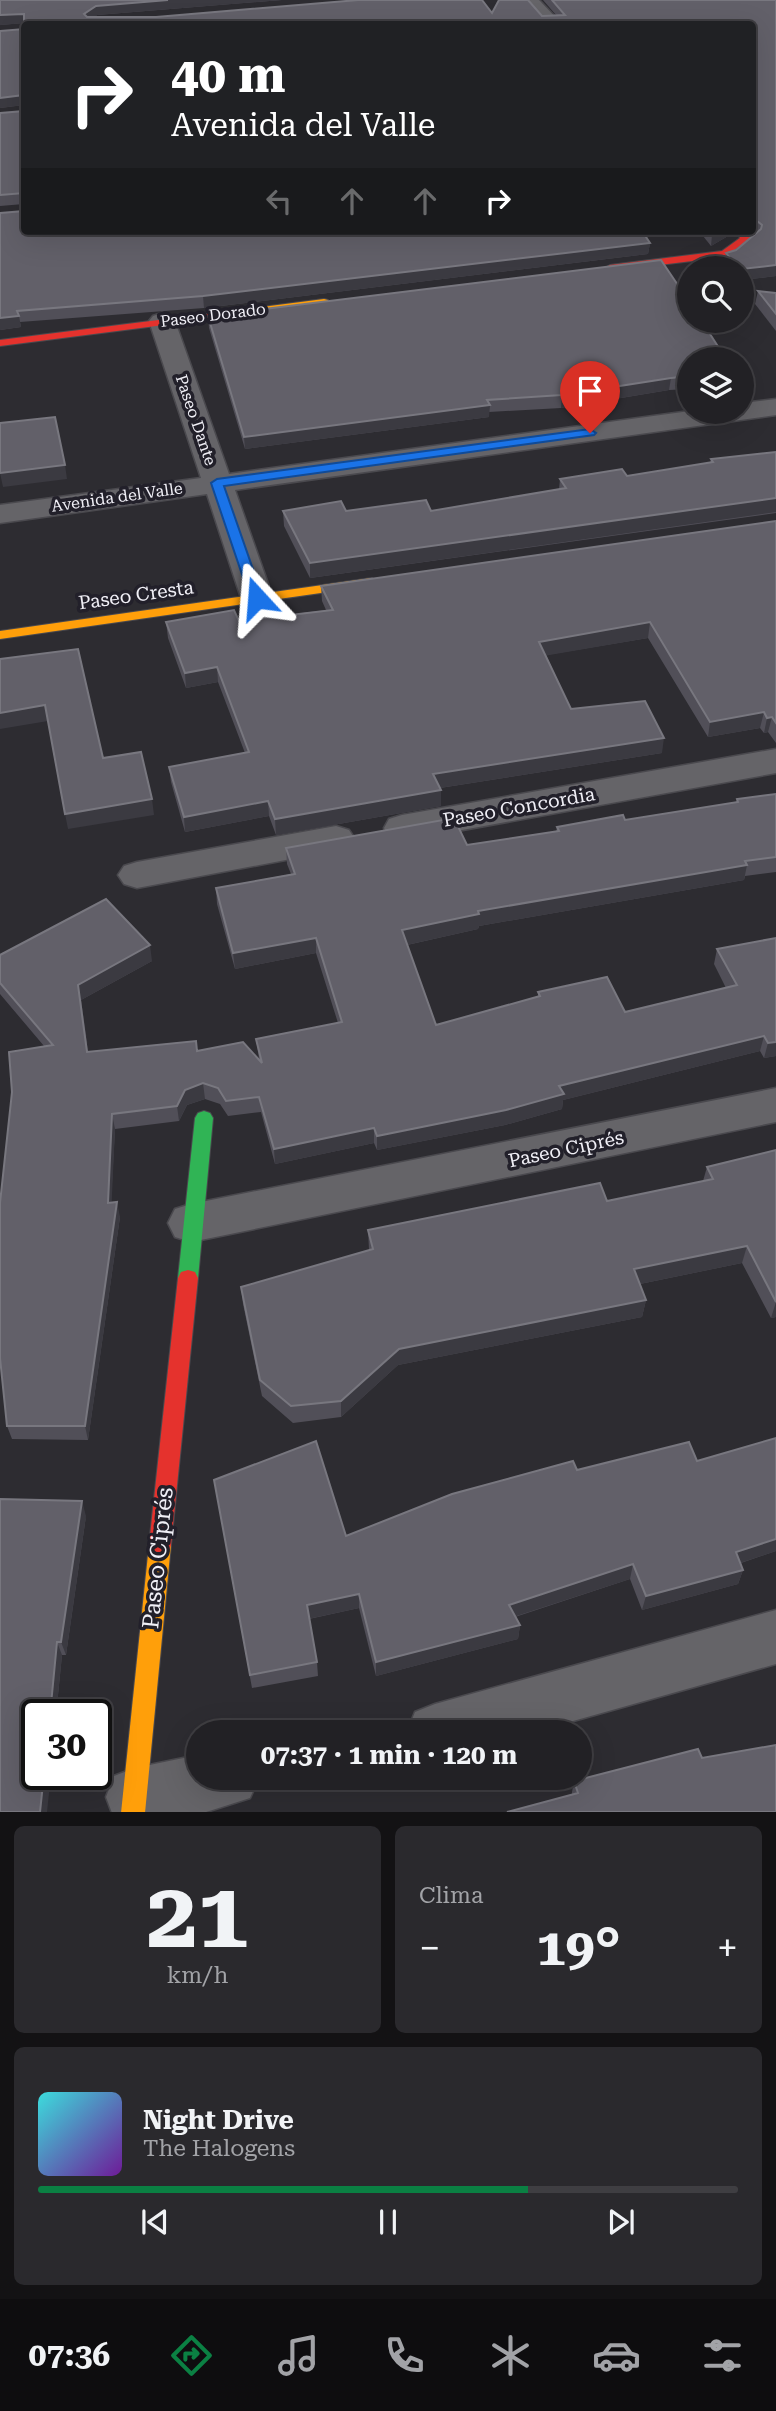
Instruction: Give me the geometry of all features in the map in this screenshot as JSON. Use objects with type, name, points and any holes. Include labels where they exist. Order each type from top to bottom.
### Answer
[{"type":"street","points":[[529,0],[550,21]]},
{"type":"street","points":[[587,271],[725,254],[746,238],[743,235]]},
{"type":"street","name":"Paseo Dorado","points":[[0,343],[336,300]]},
{"type":"street","name":"Paseo Dante","points":[[162,321],[257,598]]},
{"type":"street","name":"Avenida del Valle","points":[[0,514],[776,407]]},
{"type":"street","name":"Paseo Cresta","points":[[0,635],[391,579]]},
{"type":"street","name":"Paseo Concordia","points":[[137,875],[776,761]]},
{"type":"street","name":"Paseo Ciprés","points":[[191,1223],[776,1105]]},
{"type":"street","name":"Paseo Ciprés","points":[[187,1790],[134,1805],[191,1223],[204,1118]]},
{"type":"street","points":[[478,1720],[776,1637]]},
{"type":"building","points":[[0,0],[168,0],[96,6],[84,14],[87,17],[156,17],[358,0],[482,0],[492,13],[499,0],[528,0],[542,16],[565,15],[552,0],[776,0],[776,265],[754,268],[754,256],[728,256],[726,253],[736,250],[756,235],[762,225],[756,220],[756,21],[24,21],[24,14],[0,15]]},
{"type":"building","points":[[21,29],[21,95],[0,98],[0,31]]},
{"type":"building","points":[[21,111],[21,193],[0,195],[0,113]]},
{"type":"building","points":[[21,211],[21,235],[645,235],[650,243],[203,296],[17,311],[19,316],[0,318],[0,213]]},
{"type":"building","points":[[661,260],[677,284],[677,333],[709,333],[718,347],[677,347],[677,377],[562,395],[487,400],[490,405],[244,437],[208,316]]},
{"type":"building","points":[[758,291],[776,293],[776,314]]},
{"type":"building","points":[[55,417],[65,465],[0,473],[0,423]]},
{"type":"building","points":[[776,452],[776,498],[310,563],[283,511],[341,501],[346,511],[426,500],[431,511],[566,488],[560,479],[622,469],[627,476],[713,462],[711,459]]},
{"type":"building","points":[[776,521],[776,723],[772,717],[767,718],[764,712],[710,722],[650,622],[539,642],[571,709],[645,701],[664,738],[433,774],[441,790],[275,819],[268,801],[184,817],[169,767],[249,752],[217,667],[185,673],[166,622],[234,610],[239,621],[333,610],[321,586]]},
{"type":"building","points":[[78,649],[103,758],[141,752],[152,799],[65,814],[45,705],[0,713],[0,659]]},
{"type":"building","points":[[776,794],[776,857],[745,861],[747,865],[478,911],[479,914],[402,930],[436,1025],[540,996],[538,992],[607,977],[625,1012],[737,985],[717,949],[776,938],[776,1042],[768,1043],[764,1036],[559,1086],[564,1094],[506,1110],[377,1136],[374,1128],[274,1149],[259,1097],[226,1101],[218,1088],[203,1083],[185,1090],[177,1106],[112,1114],[108,1203],[117,1202],[85,1426],[7,1426],[0,1358],[0,1203],[12,1092],[9,1052],[53,1045],[0,983],[0,955],[106,899],[150,945],[78,985],[87,1052],[196,1041],[197,1051],[243,1042],[262,1063],[256,1039],[342,1022],[316,938],[233,953],[216,888],[295,874],[286,848],[454,818],[467,845],[559,831],[557,827],[623,815],[625,820]]},
{"type":"building","points":[[776,1150],[776,1302],[747,1246],[634,1269],[646,1300],[399,1349],[341,1401],[291,1406],[260,1380],[241,1287],[373,1249],[368,1230],[600,1183],[607,1201],[713,1179],[707,1167]]},
{"type":"building","points":[[776,1438],[776,1539],[736,1552],[743,1570],[646,1596],[633,1564],[509,1605],[520,1625],[376,1662],[359,1594],[307,1605],[317,1662],[250,1675],[214,1480],[316,1441],[346,1536],[452,1494],[573,1461],[577,1470],[689,1442],[697,1461]]},
{"type":"building","points":[[0,1499],[82,1501],[61,1642],[57,1642],[52,1699],[21,1699],[21,1790],[42,1790],[40,1812],[0,1812]]},
{"type":"building","points":[[776,1745],[776,1812],[507,1812],[578,1793],[577,1790],[592,1790],[592,1776],[698,1749],[702,1758]]},
{"type":"traffic: fast","points":[[188,1278],[204,1118]]},
{"type":"traffic: slow","points":[[230,314],[324,302]]},
{"type":"traffic: slow","points":[[0,635],[372,582]]},
{"type":"traffic: slow","points":[[133,1812],[160,1545]]},
{"type":"traffic: jam","points":[[610,268],[725,254],[746,238],[743,235]]},
{"type":"traffic: jam","points":[[0,343],[230,314]]},
{"type":"traffic: jam","points":[[160,1545],[188,1278]]},
{"type":"route","points":[[257,598],[217,483],[590,433]]}]
